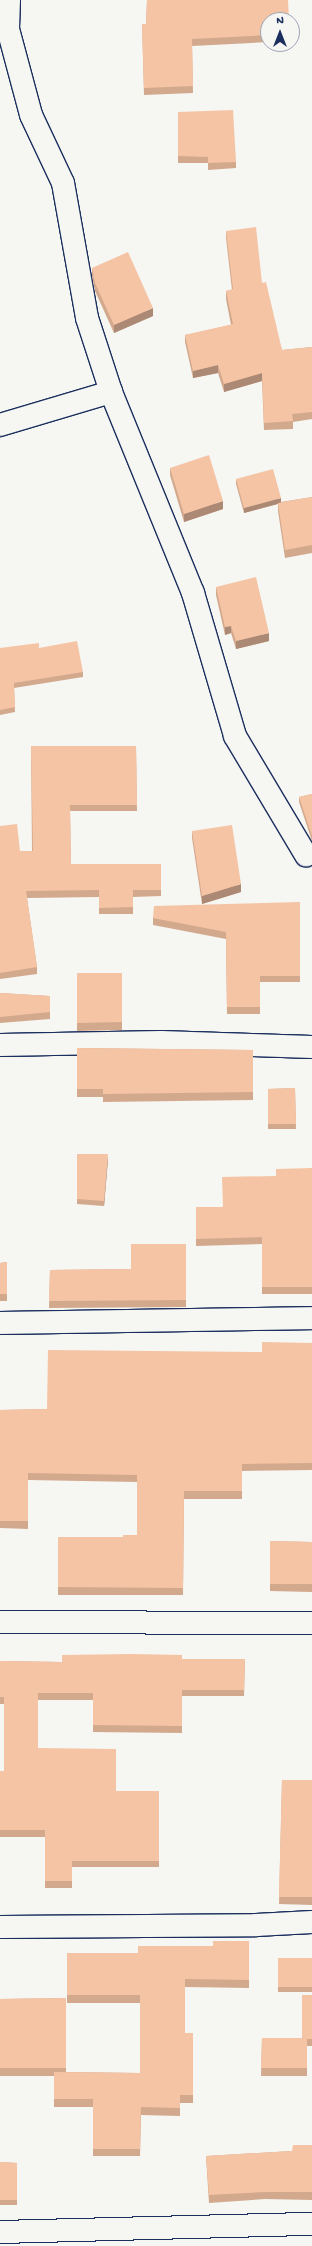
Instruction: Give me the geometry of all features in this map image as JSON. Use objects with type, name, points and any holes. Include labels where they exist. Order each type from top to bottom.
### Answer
[{"type":"street","points":[[9,0],[8,29],[32,115],[63,183],[87,318],[111,392],[193,593],[235,736],[306,855]]},
{"type":"street","points":[[0,425],[111,392]]},
{"type":"street","points":[[0,1045],[161,1042],[312,1047]]},
{"type":"street","points":[[0,1323],[312,1318]]},
{"type":"street","points":[[0,1622],[312,1623]]},
{"type":"street","points":[[0,1926],[256,1925],[312,1922]]},
{"type":"street","points":[[0,2232],[312,2224]]},
{"type":"building","points":[[147,0],[288,0],[289,12],[260,12],[260,35],[192,39],[193,86],[144,88],[142,24],[146,24]]},
{"type":"building","points":[[233,110],[236,162],[208,163],[208,157],[178,156],[178,112]]},
{"type":"building","points":[[256,227],[262,283],[266,282],[282,350],[312,347],[312,412],[292,414],[293,421],[264,423],[262,373],[224,384],[218,365],[193,371],[185,335],[233,324],[226,291],[233,289],[226,231]]},
{"type":"building","points":[[128,252],[153,308],[114,325],[95,283],[92,268]]},
{"type":"building","points":[[209,455],[223,501],[184,514],[170,468]]},
{"type":"building","points":[[273,469],[281,498],[244,508],[236,479]]},
{"type":"building","points":[[312,497],[312,545],[285,550],[278,503]]},
{"type":"building","points":[[256,577],[269,633],[236,641],[231,626],[225,627],[216,587]]},
{"type":"building","points":[[77,641],[83,672],[14,683],[15,707],[0,710],[0,648],[39,643],[39,648]]},
{"type":"building","points":[[31,746],[136,746],[137,805],[70,805],[71,864],[161,864],[161,890],[133,890],[133,907],[99,908],[99,890],[26,891],[37,967],[0,973],[0,826],[17,824],[20,851],[33,851]]},
{"type":"building","points":[[312,794],[312,836],[299,797]]},
{"type":"building","points":[[232,825],[241,884],[202,896],[192,831]]},
{"type":"building","points":[[300,902],[300,976],[260,976],[260,1007],[227,1007],[226,932],[153,918],[154,906]]},
{"type":"building","points":[[77,973],[122,973],[122,1022],[77,1023]]},
{"type":"building","points":[[0,993],[50,996],[50,1012],[0,1017]]},
{"type":"building","points":[[77,1048],[253,1050],[253,1092],[103,1094],[103,1089],[77,1089]]},
{"type":"building","points":[[295,1088],[296,1124],[268,1124],[268,1089]]},
{"type":"building","points":[[77,1154],[108,1154],[104,1201],[77,1199]]},
{"type":"building","points":[[312,1168],[312,1287],[262,1287],[262,1237],[196,1239],[196,1207],[223,1207],[222,1177],[276,1176],[276,1169]]},
{"type":"building","points":[[131,1244],[186,1244],[186,1300],[49,1301],[50,1270],[131,1269]]},
{"type":"building","points":[[7,1262],[7,1294],[0,1294],[0,1263]]},
{"type":"building","points":[[262,1342],[312,1343],[312,1463],[242,1464],[242,1491],[184,1491],[183,1588],[58,1587],[58,1537],[123,1537],[123,1535],[137,1535],[137,1475],[28,1473],[28,1521],[0,1521],[0,1410],[47,1409],[48,1350],[262,1352]]},
{"type":"building","points":[[270,1541],[312,1542],[312,1584],[270,1584]]},
{"type":"building","points":[[62,1655],[182,1655],[182,1659],[245,1659],[244,1690],[182,1690],[182,1726],[93,1725],[93,1693],[38,1693],[38,1748],[116,1749],[116,1791],[159,1791],[159,1861],[72,1861],[72,1881],[45,1881],[45,1830],[0,1830],[0,1771],[4,1771],[4,1697],[0,1697],[0,1661],[62,1662]]},
{"type":"building","points":[[282,1780],[312,1780],[312,1897],[279,1897]]},
{"type":"building","points":[[213,1941],[249,1941],[249,1980],[185,1979],[185,2033],[193,2033],[193,2095],[180,2095],[180,2108],[141,2107],[140,2149],[93,2149],[93,2099],[54,2099],[54,2072],[140,2073],[140,1995],[67,1995],[67,1953],[138,1953],[138,1946],[213,1946]]},
{"type":"building","points":[[278,1958],[312,1958],[312,1987],[278,1987]]},
{"type":"building","points":[[302,1995],[312,1995],[312,2039],[307,2039],[307,2068],[261,2068],[262,2038],[302,2038]]},
{"type":"building","points":[[66,1998],[66,2068],[0,2068],[0,1999]]},
{"type":"building","points":[[293,2145],[312,2145],[312,2192],[265,2192],[209,2195],[206,2156],[292,2151]]},
{"type":"building","points":[[0,2162],[17,2163],[17,2200],[0,2200]]}]
